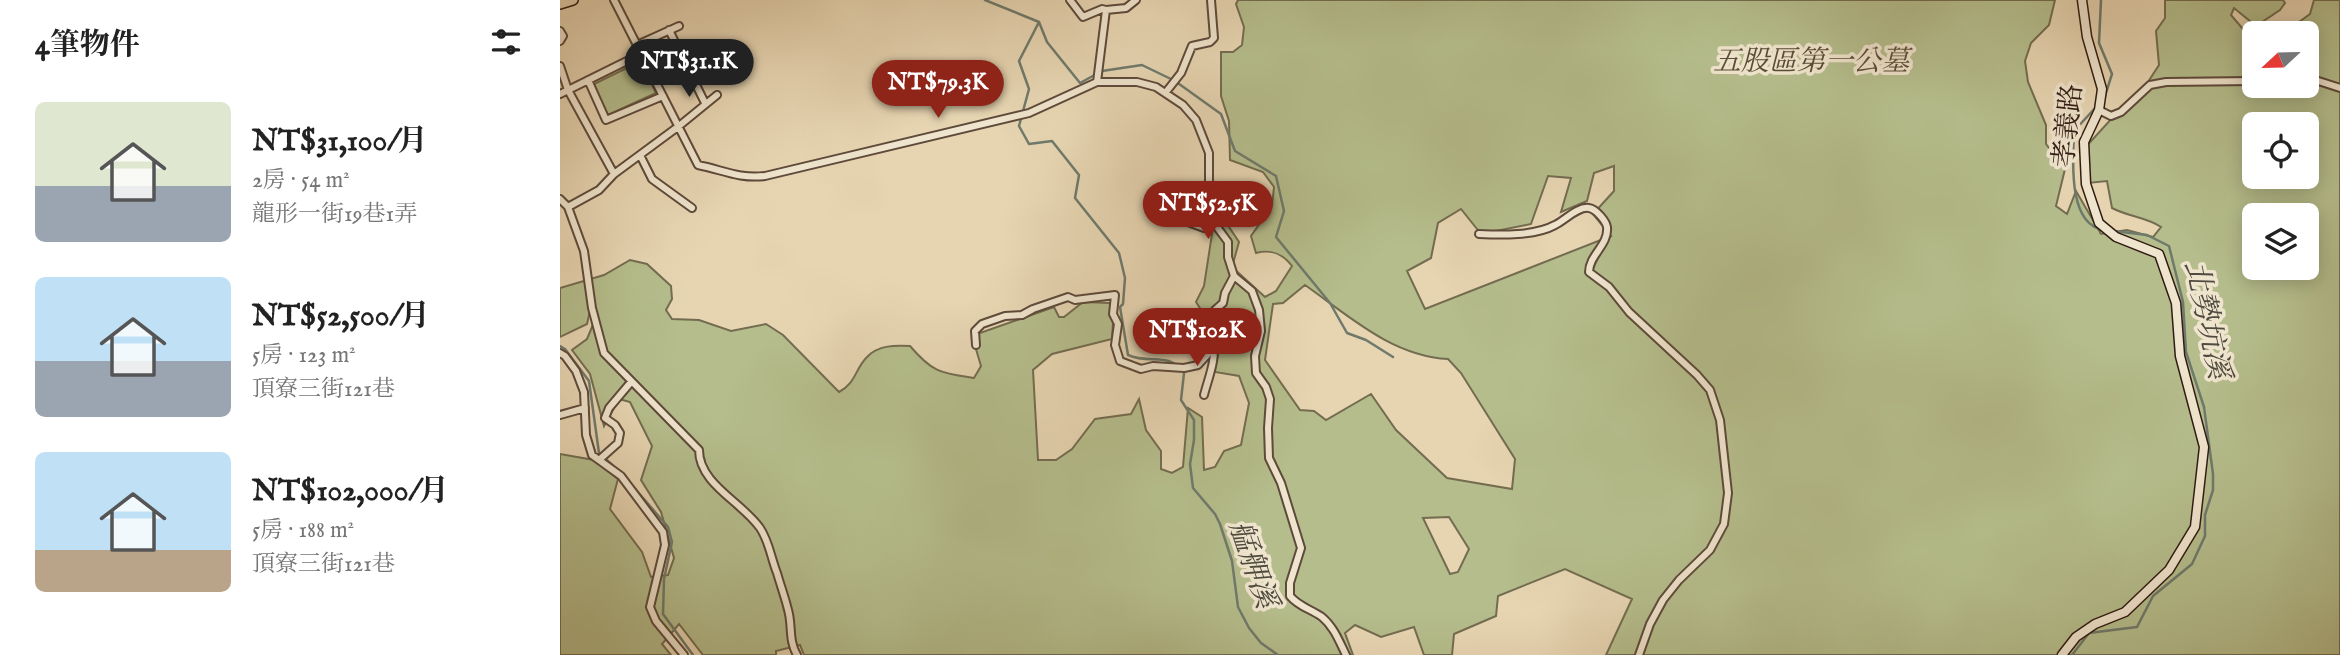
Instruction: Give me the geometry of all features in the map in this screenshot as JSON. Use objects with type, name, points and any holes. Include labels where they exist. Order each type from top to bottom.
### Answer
[{"type":"main road","points":[[560,5],[573,0]]},
{"type":"street","points":[[614,0],[698,165],[737,176],[765,176],[1029,113],[1097,82],[1137,82],[1167,89],[1184,105],[1196,120],[1209,153],[1210,218],[1204,228],[1169,215]]},
{"type":"street","points":[[1070,0],[1083,17],[1102,9],[1126,8],[1136,0]]},
{"type":"street","points":[[1167,89],[1181,73],[1192,46],[1210,42],[1214,38],[1211,0]]},
{"type":"street","name":"孝義路","points":[[2062,655],[2076,637],[2095,624],[2125,612],[2169,570],[2195,527],[2204,447],[2180,356],[2176,303],[2159,254],[2116,237],[2099,223],[2085,184],[2084,142],[2099,110],[2102,89],[2087,37],[2082,0]]},
{"type":"street","points":[[1097,82],[1106,10]]},
{"type":"street","points":[[637,45],[679,26]]},
{"type":"street","points":[[669,30],[705,103]]},
{"type":"street","points":[[560,31],[563,36],[560,41]]},
{"type":"street","points":[[560,94],[641,54]]},
{"type":"street","points":[[560,66],[568,90],[614,174]]},
{"type":"street","points":[[588,80],[606,120],[663,96]]},
{"type":"street","points":[[2099,110],[2111,116],[2121,112],[2150,85],[2166,82],[2242,81]]},
{"type":"street","points":[[2319,81],[2340,88]]},
{"type":"street","points":[[568,207],[599,190],[614,174],[717,95]]},
{"type":"street","points":[[639,155],[652,179],[692,208]]},
{"type":"street","points":[[560,199],[568,207],[584,251],[592,308],[604,353],[699,450],[699,460],[705,473],[748,513],[761,529],[783,590],[790,617],[791,643],[797,655]]},
{"type":"street","points":[[1209,203],[1217,227],[1228,242],[1228,257],[1234,276],[1252,291],[1259,310],[1261,331],[1255,356],[1256,373],[1266,387],[1270,399],[1269,458],[1281,483],[1301,548],[1290,583],[1290,596],[1297,605],[1320,616],[1333,629],[1346,655]]},
{"type":"street","points":[[1479,234],[1506,236],[1552,227],[1582,209],[1594,210],[1605,222],[1607,230],[1603,244],[1589,263],[1589,272],[1609,286],[1629,313],[1697,375],[1710,390],[1715,401],[1720,419],[1728,493],[1724,524],[1710,551],[1662,600],[1639,655]]},
{"type":"street","points":[[1204,395],[1215,346],[1211,324],[1215,310],[1223,303],[1234,276]]},
{"type":"street","points":[[976,345],[975,331],[982,324],[1005,316],[1022,316],[1033,309],[1068,297],[1075,300],[1115,295],[1113,314],[1118,324],[1115,345],[1120,361],[1141,369],[1153,366],[1184,368],[1198,365],[1208,354],[1213,340]]},
{"type":"street","points":[[560,353],[576,371],[584,392],[586,435],[592,455],[621,476],[663,532],[665,545],[650,607],[656,621],[684,655]]},
{"type":"street","points":[[598,460],[618,443],[620,433],[615,425],[605,418],[609,408],[631,382]]},
{"type":"street","points":[[560,415],[585,408]]},
{"type":"green space","name":"五股區第一公墓","points":[[1238,0],[2055,0],[2049,25],[2031,43],[2025,61],[2028,82],[2046,125],[2046,144],[2065,169],[2056,206],[2067,214],[2076,191],[2101,234],[2127,230],[2153,237],[2161,227],[2112,208],[2107,181],[2088,183],[2082,151],[2123,106],[2135,102],[2159,65],[2156,31],[2165,18],[2165,0],[2283,0],[2285,3],[2280,10],[2264,21],[2250,21],[2234,8],[2231,15],[2242,28],[2242,98],[2319,98],[2319,21],[2300,21],[2310,14],[2314,0],[2340,0],[2340,655],[1606,655],[1632,599],[1565,569],[1498,596],[1496,616],[1454,634],[1452,655],[1424,655],[1414,627],[1381,637],[1355,625],[1345,633],[1353,655],[804,655],[800,645],[776,651],[776,655],[703,655],[679,624],[662,644],[671,655],[560,655],[560,454],[594,460],[618,479],[610,509],[642,552],[651,577],[668,575],[674,558],[661,512],[641,480],[652,446],[630,402],[619,399],[604,426],[590,374],[572,350],[587,339],[597,315],[592,302],[587,324],[560,337],[560,288],[604,275],[630,260],[647,264],[671,286],[672,299],[666,310],[672,319],[699,320],[731,331],[766,324],[783,335],[839,392],[849,384],[871,353],[893,346],[910,346],[925,362],[938,370],[974,378],[981,366],[973,339],[977,334],[1054,307],[1059,317],[1064,317],[1083,302],[1109,303],[1114,307],[1112,339],[1052,354],[1033,370],[1038,460],[1056,460],[1072,449],[1095,419],[1131,414],[1139,399],[1146,430],[1161,451],[1161,469],[1172,473],[1183,467],[1188,408],[1202,417],[1204,470],[1215,467],[1224,451],[1241,445],[1249,403],[1239,376],[1215,372],[1214,330],[1196,302],[1204,286],[1214,221],[1225,221],[1239,242],[1232,267],[1265,297],[1276,291],[1292,266],[1276,253],[1256,253],[1251,236],[1272,206],[1274,187],[1263,172],[1230,160],[1229,121],[1221,96],[1221,52],[1233,52],[1242,45],[1244,27],[1236,4]],"holes":[[[1614,166],[1614,191],[1593,214],[1611,236],[1425,309],[1407,271],[1431,258],[1438,223],[1461,209],[1481,234],[1531,224],[1548,176],[1571,178],[1561,212],[1587,201],[1594,173]],[[1305,285],[1390,342],[1408,351],[1448,359],[1461,373],[1515,459],[1512,489],[1447,478],[1396,430],[1371,394],[1326,420],[1314,411],[1300,410],[1265,360],[1273,304],[1283,303]],[[1449,517],[1469,549],[1458,572],[1450,574],[1423,518]]]},
{"type":"green space","points":[[641,61],[656,93],[608,115],[592,85]]},
{"type":"waterway","name":"艋舺溪","points":[[985,0],[1039,22],[1019,61],[1029,89],[1019,126],[1029,144],[1052,141],[1079,175],[1075,198],[1119,253],[1125,278],[1123,304],[1120,307],[1128,355],[1172,362],[1184,373],[1181,400],[1194,420],[1190,464],[1193,488],[1220,524],[1232,561],[1238,607],[1261,643],[1278,655]]},
{"type":"waterway","name":"北勢坑溪","points":[[2101,0],[2099,43],[2112,74],[2104,99]]},
{"type":"waterway","points":[[1039,22],[1047,42],[1080,83],[1102,71],[1142,65],[1175,81],[1221,114],[1235,151],[1276,176],[1284,211],[1276,237],[1330,303],[1347,333],[1366,340],[1393,357]]},
{"type":"waterway","name":"北勢坑溪","points":[[2097,106],[2074,131],[2073,173],[2078,204],[2084,216],[2092,225],[2104,230]]},
{"type":"waterway","name":"北勢坑溪","points":[[2072,655],[2089,633],[2137,627],[2153,596],[2192,564],[2205,536],[2205,515],[2213,490],[2204,407],[2186,352],[2183,302],[2169,246],[2147,235],[2114,231]]},
{"type":"waterway","points":[[560,346],[589,381],[599,453],[619,471]]},
{"type":"waterway","points":[[624,476],[668,527],[672,542],[664,579],[663,614],[693,655]]}]
